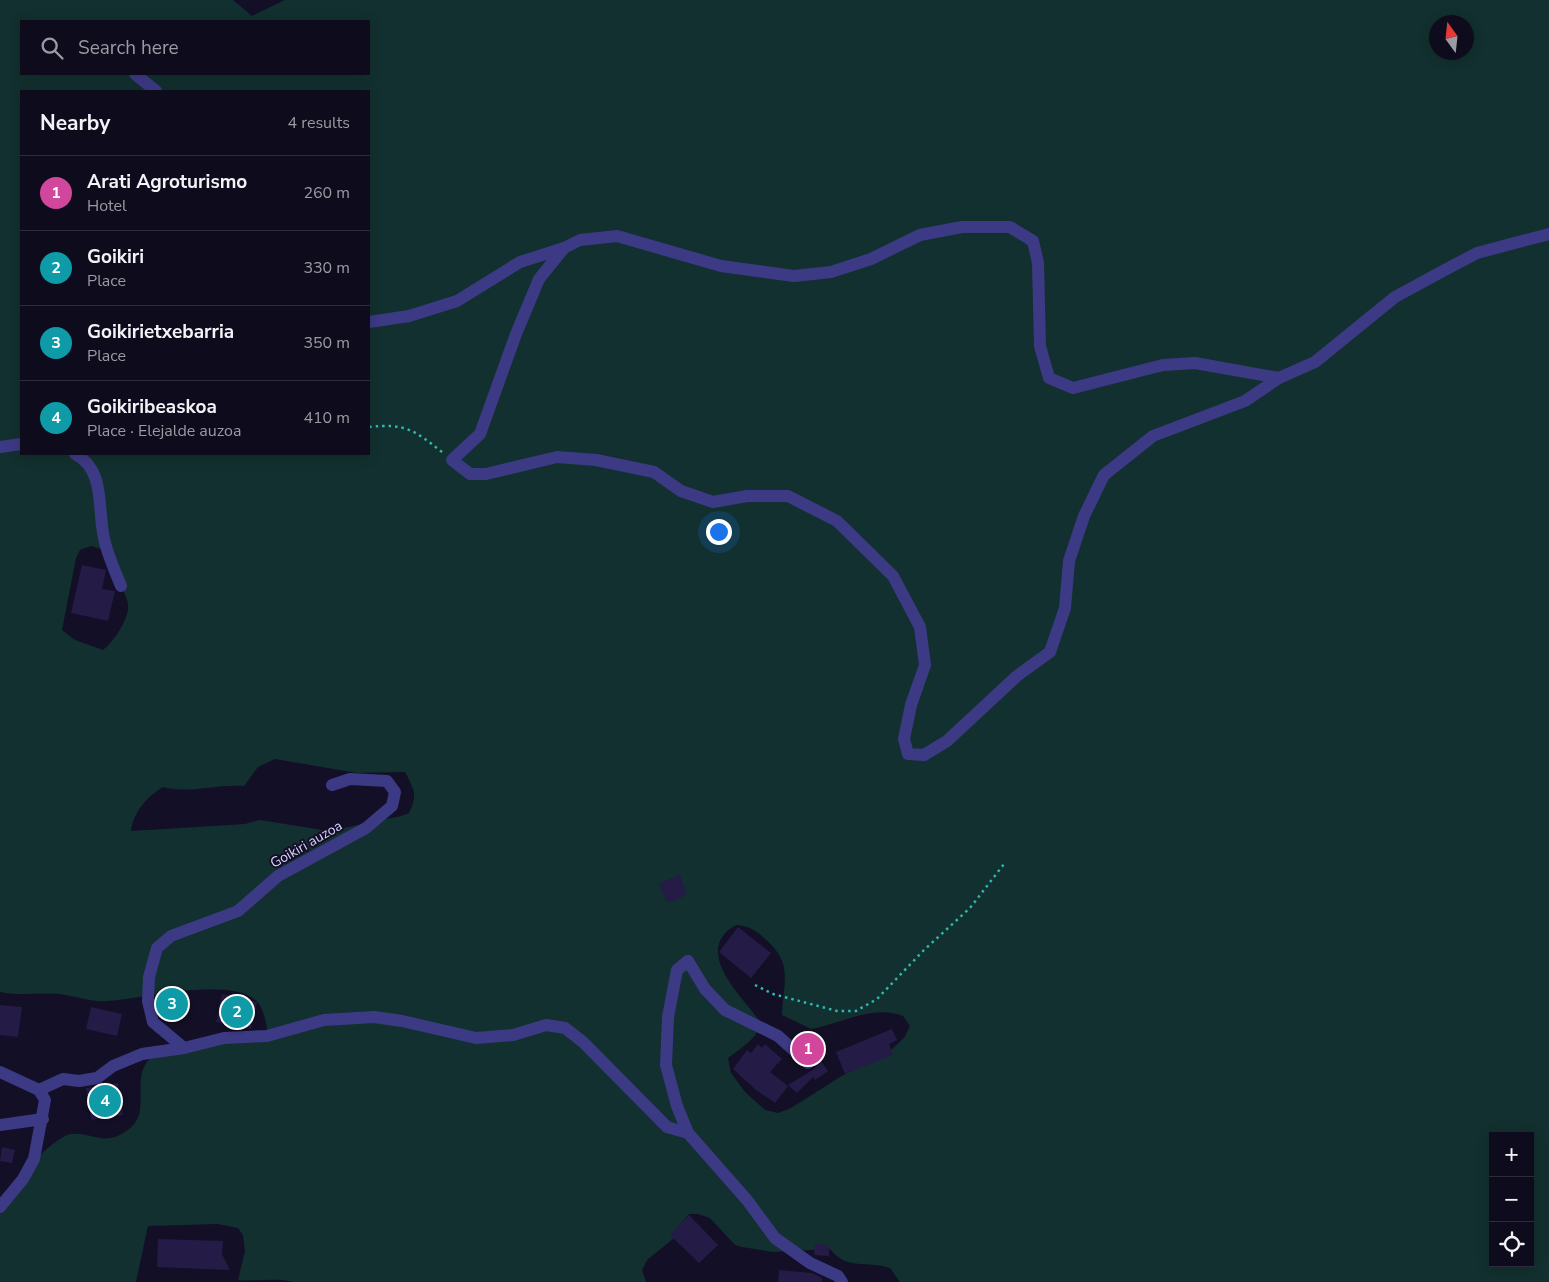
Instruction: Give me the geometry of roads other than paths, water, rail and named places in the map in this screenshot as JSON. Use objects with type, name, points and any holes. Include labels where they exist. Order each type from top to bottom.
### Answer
[{"type":"street","points":[[136,75],[155,90]]},
{"type":"street","points":[[370,322],[409,316],[457,301],[520,262],[564,248],[580,240],[617,236],[721,266],[794,276],[831,272],[863,262],[920,235],[962,228],[1010,227],[1032,241],[1038,263],[1040,346],[1050,378],[1073,388],[1163,366],[1195,363],[1279,378]]},
{"type":"street","points":[[564,248],[539,278],[516,334],[480,434],[452,460],[470,474],[486,474],[557,457],[596,460],[654,472],[681,491],[713,502],[747,496],[788,496],[837,521],[893,576],[920,627],[925,665],[911,705],[904,739],[908,754],[924,755],[947,741],[1017,676],[1050,652],[1065,608],[1069,561],[1084,516],[1104,475],[1152,436],[1245,401],[1279,378],[1315,362],[1395,297],[1441,272],[1477,253],[1549,234]]},
{"type":"street","points":[[0,447],[20,444]]},
{"type":"street","points":[[77,455],[86,460],[98,482],[104,539],[121,586]]},
{"type":"street","name":"Goikiri auzoa","points":[[184,1048],[153,1022],[148,1001],[149,977],[157,948],[171,936],[238,911],[278,876],[366,828],[392,806],[395,792],[387,781],[350,779],[332,785]]},
{"type":"street","points":[[808,1063],[778,1036],[725,1010],[705,989],[688,961],[677,970],[668,1017],[666,1066],[677,1106],[688,1134],[747,1200],[775,1238],[810,1263],[838,1276],[842,1282]]},
{"type":"street","points":[[39,1090],[63,1078],[79,1081],[97,1078],[113,1066],[142,1054],[184,1048],[224,1038],[267,1036],[324,1020],[374,1017],[476,1038],[513,1035],[546,1025],[565,1028],[583,1042],[667,1127],[688,1134]]},
{"type":"street","points":[[0,1072],[39,1090],[45,1100],[34,1159],[23,1179],[0,1207]]},
{"type":"street","points":[[0,1125],[42,1119]]},
{"type":"place","name":"Goikirietxebarria","points":[[172,1004]]},
{"type":"place","name":"Goikiri","points":[[237,1012]]},
{"type":"place","name":"Arati Agroturismo","points":[[808,1049]]},
{"type":"place","name":"Goikiribeaskoa","points":[[105,1101]]}]
